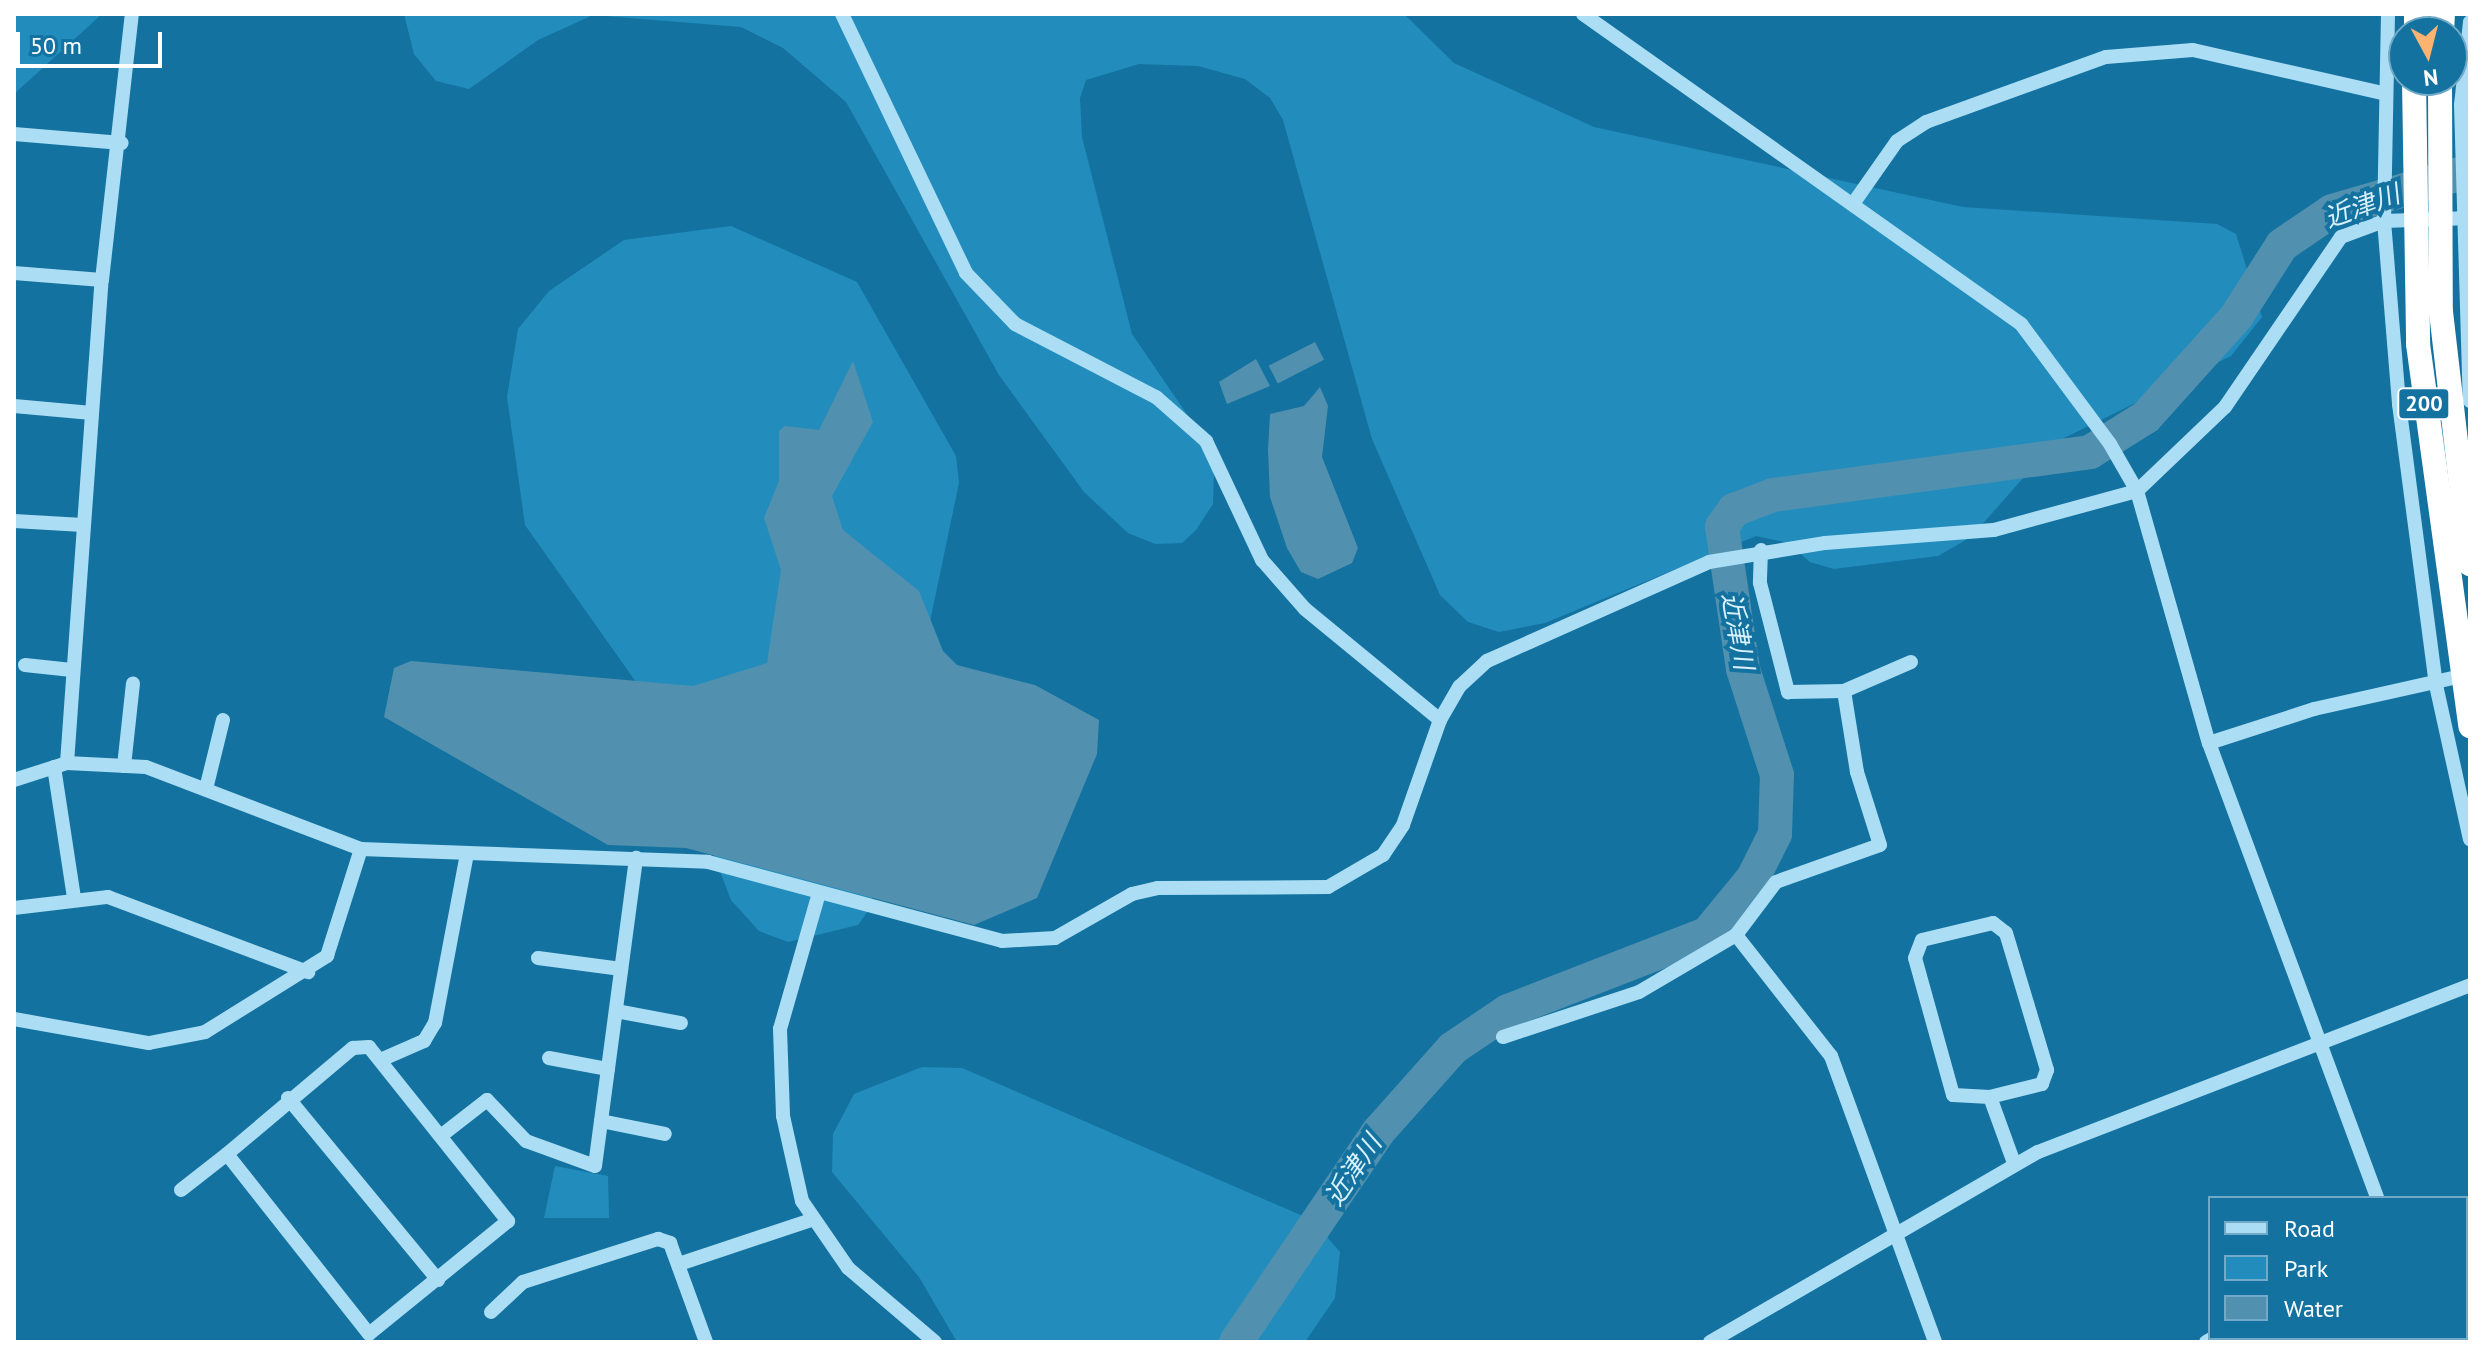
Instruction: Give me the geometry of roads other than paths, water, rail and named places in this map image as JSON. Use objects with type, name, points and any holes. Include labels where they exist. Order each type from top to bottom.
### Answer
[{"type":"highway","name":"200","points":[[2414,96],[2418,344],[2470,726]]},
{"type":"highway","name":"200","points":[[2440,96],[2441,312],[2470,564]]},
{"type":"street","points":[[74,897],[61,765],[72,670],[102,280],[122,143],[132,14]]},
{"type":"street","points":[[842,14],[966,273],[1015,324],[1156,397],[1206,441],[1262,560],[1305,609],[1440,720]]},
{"type":"street","points":[[1583,14],[1855,201],[2021,324],[2110,444],[2137,491],[2209,743],[2316,1045],[2376,1196]]},
{"type":"street","points":[[2388,14],[2384,221],[2436,685],[2470,839]]},
{"type":"street","points":[[2470,22],[2461,105],[2468,218],[2470,401]]},
{"type":"street","points":[[1855,201],[1897,141],[1926,122],[2106,57],[2193,50],[2386,94]]},
{"type":"street","points":[[14,134],[122,143]]},
{"type":"street","points":[[14,780],[61,765],[124,766],[207,785],[361,849],[708,862],[819,893],[1030,943],[1055,938],[1132,894],[1158,888],[1328,887],[1362,873],[1390,845],[1440,720],[1460,686],[1487,661],[1709,562],[1761,550],[1994,530],[2137,491],[2225,407],[2341,237],[2384,221],[2468,218]]},
{"type":"street","points":[[14,273],[102,280]]},
{"type":"street","points":[[14,406],[92,413]]},
{"type":"street","points":[[14,521],[83,525]]},
{"type":"street","points":[[1761,550],[1760,583],[1788,692],[1844,691],[1911,662]]},
{"type":"street","points":[[25,665],[72,670]]},
{"type":"street","points":[[2209,743],[2314,709],[2436,685],[2470,674]]},
{"type":"street","points":[[124,766],[133,683]]},
{"type":"street","points":[[1503,1037],[1639,992],[1736,935],[1776,882],[1880,845],[1857,772],[1844,691]]},
{"type":"street","points":[[207,785],[223,720]]},
{"type":"street","points":[[14,1019],[149,1043],[181,1040],[308,972],[327,956],[361,849]]},
{"type":"street","points":[[385,1058],[424,1041],[435,1023],[467,854]]},
{"type":"street","points":[[442,1135],[487,1100],[526,1141],[595,1166],[636,858]]},
{"type":"street","points":[[819,893],[780,1029],[783,1116],[811,1220],[848,1268],[935,1342]]},
{"type":"street","points":[[14,908],[74,897],[150,907],[308,972]]},
{"type":"street","points":[[1993,923],[2006,933],[2047,1070],[2042,1084],[1990,1097],[1953,1095],[1915,958],[1922,940],[1993,923]]},
{"type":"street","points":[[1736,935],[1831,1056],[1935,1342]]},
{"type":"street","points":[[538,958],[621,969]]},
{"type":"street","points":[[1710,1342],[1892,1230],[2014,1163],[2470,985]]},
{"type":"street","points":[[616,1011],[681,1023]]},
{"type":"street","points":[[181,1190],[227,1154],[288,1098],[353,1048],[369,1047],[385,1058],[508,1221],[367,1338],[227,1154]]},
{"type":"street","points":[[549,1058],[608,1069]]},
{"type":"street","points":[[1990,1097],[2014,1163]]},
{"type":"street","points":[[288,1098],[438,1280]]},
{"type":"street","points":[[601,1121],[665,1134]]},
{"type":"street","points":[[679,1264],[811,1220]]},
{"type":"street","points":[[491,1312],[523,1282],[658,1239],[670,1243],[705,1342]]},
{"type":"water","points":[[1315,342],[1324,360],[1278,383],[1269,366]]},
{"type":"water","points":[[1256,359],[1270,386],[1227,404],[1219,382]]},
{"type":"water","points":[[853,361],[873,422],[832,496],[843,530],[919,591],[943,651],[957,665],[1035,685],[1099,720],[1097,754],[1037,898],[974,925],[686,848],[608,845],[384,717],[394,668],[411,661],[693,686],[767,663],[781,570],[764,518],[779,481],[779,431],[785,426],[819,430]]},
{"type":"water","points":[[1320,387],[1328,406],[1322,457],[1358,548],[1352,563],[1318,579],[1301,572],[1287,548],[1270,497],[1268,450],[1270,414],[1304,406]]},
{"type":"waterway","name":"近津川","points":[[1236,1342],[1379,1131],[1453,1048],[1508,1011],[1707,934],[1753,878],[1775,834],[1777,775],[1743,669],[1722,527],[1734,510],[1773,495],[2090,452],[2146,417],[2236,317],[2282,245],[2332,211],[2470,171]]}]
